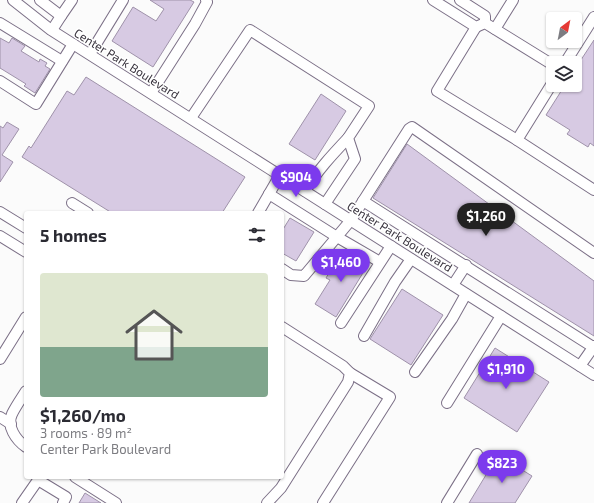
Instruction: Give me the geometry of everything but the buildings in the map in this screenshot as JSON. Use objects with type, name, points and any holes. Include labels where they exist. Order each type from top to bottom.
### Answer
[{"type":"street","name":"Center Park Boulevard","points":[[13,0],[73,44],[594,375]]},
{"type":"street","points":[[40,0],[61,16]]},
{"type":"street","points":[[52,30],[72,0]]},
{"type":"street","points":[[90,54],[123,0]]},
{"type":"street","points":[[150,93],[195,24],[207,2],[206,0]]},
{"type":"street","points":[[433,0],[480,25],[495,29],[546,61]]},
{"type":"street","points":[[460,0],[485,16],[437,91],[517,140],[594,190]]},
{"type":"street","points":[[495,29],[513,0]]},
{"type":"street","points":[[569,56],[594,17]]},
{"type":"street","points":[[0,24],[62,61]]},
{"type":"street","points":[[191,118],[250,30],[369,106],[348,138],[314,176],[306,191]]},
{"type":"street","points":[[0,81],[36,104],[73,44]]},
{"type":"street","points":[[517,140],[547,92]]},
{"type":"street","points":[[284,270],[291,275],[304,276],[351,220],[409,129],[412,127],[594,253]]},
{"type":"street","points":[[325,204],[355,159],[348,138]]},
{"type":"street","points":[[259,211],[280,175]]},
{"type":"street","points":[[270,194],[337,237],[380,262]]},
{"type":"street","points":[[363,200],[594,346],[580,366]]},
{"type":"street","points":[[72,204],[84,211]]},
{"type":"street","points":[[0,212],[24,227]]},
{"type":"street","points":[[0,236],[23,250]]},
{"type":"street","points":[[340,323],[391,246]]},
{"type":"street","points":[[364,336],[395,282],[411,259]]},
{"type":"street","points":[[453,285],[466,265]]},
{"type":"street","points":[[415,372],[452,319],[466,294]]},
{"type":"street","points":[[447,403],[501,316]]},
{"type":"street","points":[[1,354],[24,320]]},
{"type":"street","points":[[284,328],[343,366],[350,373],[390,397],[323,503]]},
{"type":"street","points":[[268,503],[281,488],[348,382],[350,373]]},
{"type":"street","points":[[24,395],[11,415],[12,430],[19,442],[24,446]]},
{"type":"street","points":[[0,417],[12,424]]},
{"type":"street","points":[[447,503],[477,454]]},
{"type":"street","points":[[78,479],[116,503]]},
{"type":"street","points":[[22,503],[38,480],[66,498],[63,503]]}]
